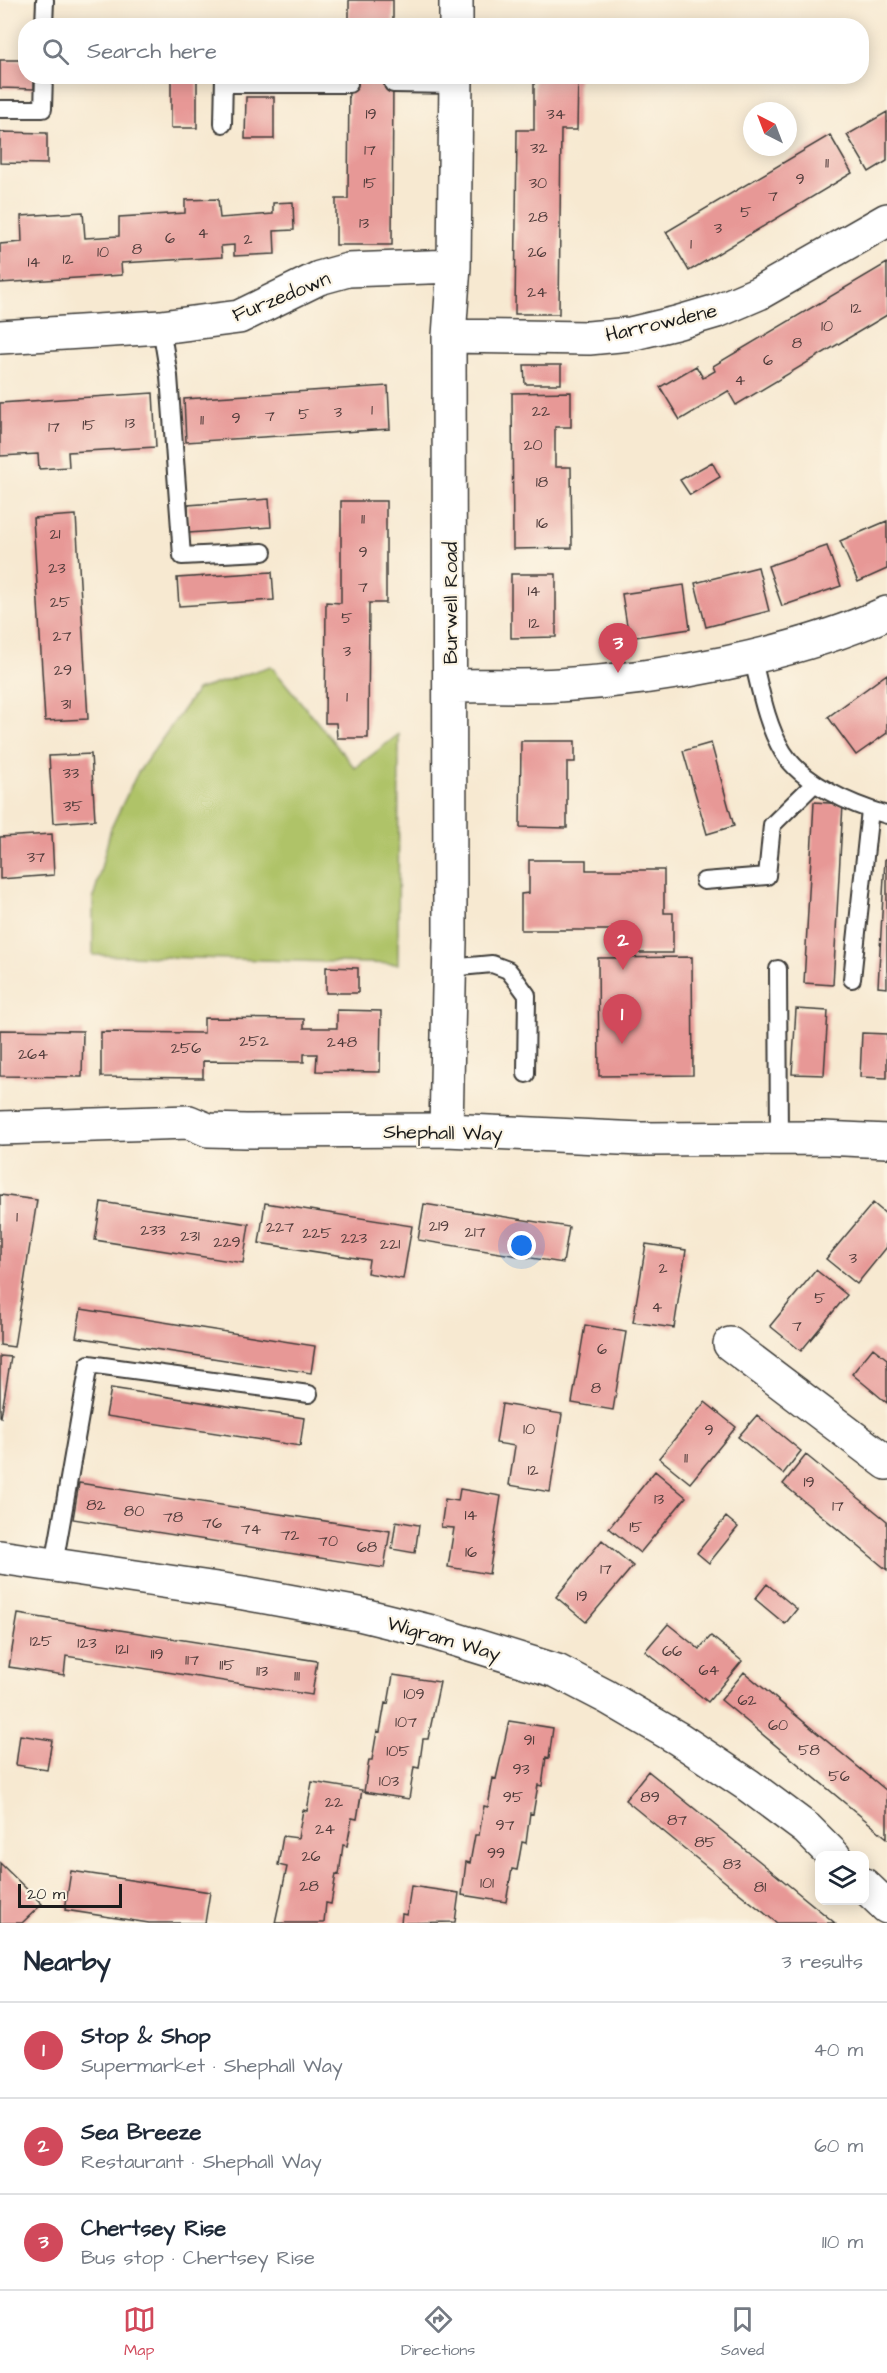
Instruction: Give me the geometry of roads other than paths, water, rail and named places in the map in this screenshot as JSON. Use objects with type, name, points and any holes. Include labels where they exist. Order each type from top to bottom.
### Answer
[{"type":"street","points":[[456,0],[456,18]]},
{"type":"street","name":"Burwell Road","points":[[446,1130],[449,968],[449,336],[454,266],[456,84]]},
{"type":"street","name":"Harrowdene","points":[[449,336],[589,339],[630,334],[676,323],[717,311],[759,293],[887,220]]},
{"type":"street","name":"Furzedown","points":[[0,337],[161,327],[238,317],[319,278],[348,270],[454,266]]},
{"type":"street","points":[[450,686],[558,685],[638,678],[752,656],[819,638],[887,613]]},
{"type":"street","name":"Shephall Way","points":[[0,1128],[189,1122],[208,1130],[237,1131],[446,1130],[642,1138],[779,1140],[823,1138],[887,1141]]},
{"type":"street","points":[[730,1344],[887,1463]]},
{"type":"street","name":"Wigram Way","points":[[0,1561],[54,1565],[244,1593],[359,1614],[428,1631],[557,1671],[608,1697],[689,1745],[757,1791],[807,1829],[829,1851]]},
{"type":"street","points":[[869,1890],[887,1907]]},
{"type":"lane","points":[[45,0],[45,18]]},
{"type":"lane","points":[[0,109],[43,109],[44,84]]},
{"type":"lane","points":[[223,124],[224,84]]},
{"type":"lane","points":[[161,327],[169,376],[182,556],[263,552]]},
{"type":"lane","points":[[752,656],[773,730],[783,752],[796,769],[815,783],[870,810],[887,815]]},
{"type":"lane","points":[[704,881],[767,876],[772,825],[815,783]]},
{"type":"lane","points":[[852,979],[870,810]]},
{"type":"lane","points":[[449,968],[492,964],[508,970],[516,980],[526,995],[526,1074]]},
{"type":"lane","points":[[778,969],[779,1140]]},
{"type":"lane","points":[[54,1565],[89,1364],[309,1394]]},
{"type":"place","name":"Chertsey Rise","points":[[618,673]]},
{"type":"place","name":"Sea Breeze","points":[[623,970]]},
{"type":"place","name":"Stop & Shop","points":[[622,1044]]}]
